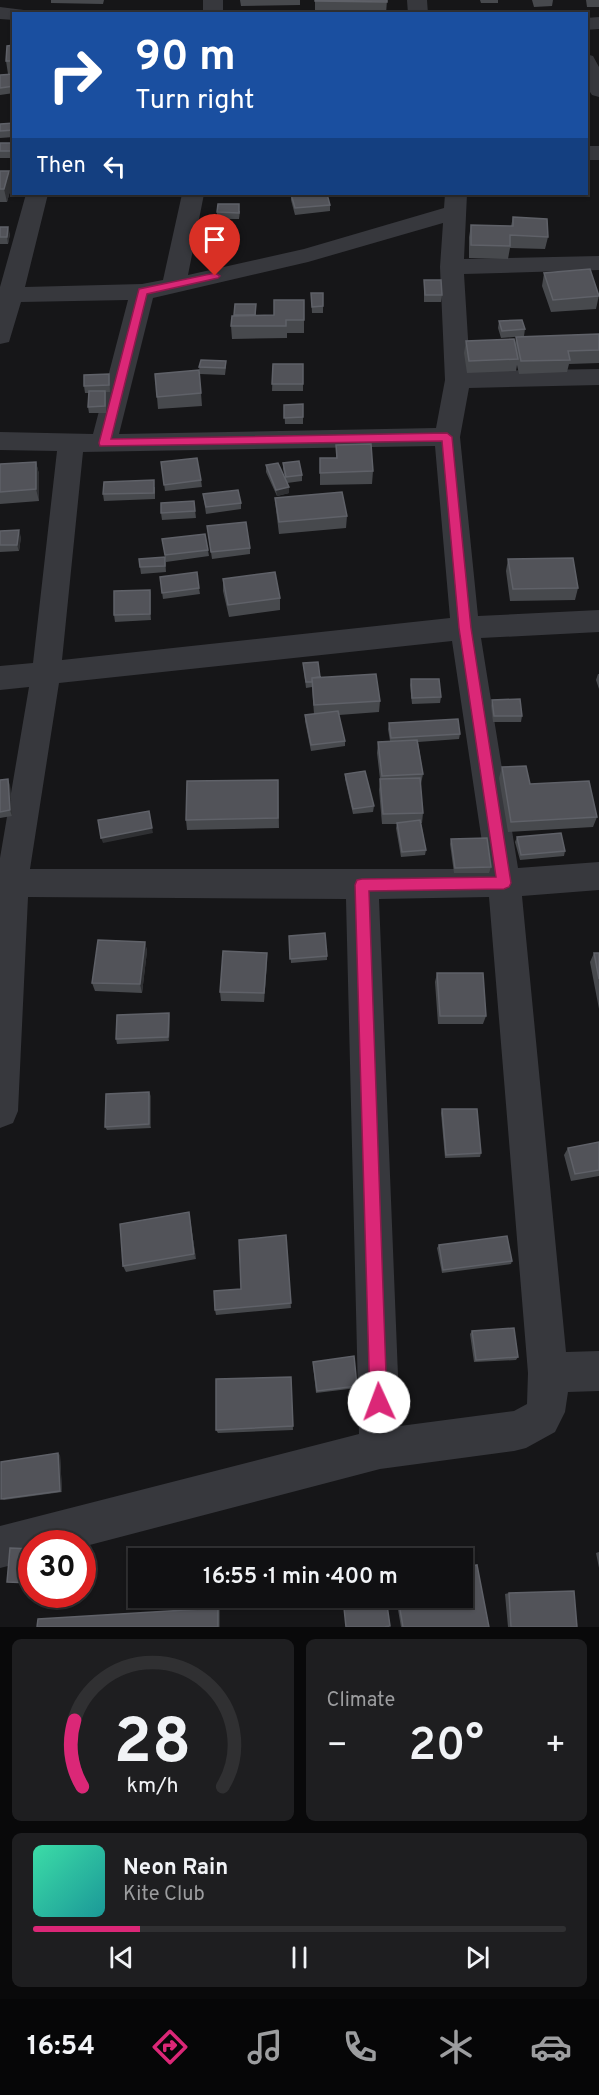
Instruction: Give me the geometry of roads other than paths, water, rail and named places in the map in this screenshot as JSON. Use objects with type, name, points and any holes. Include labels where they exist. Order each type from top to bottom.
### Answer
[{"type":"street","points":[[588,65],[599,91]]},
{"type":"street","points":[[0,336],[6,295],[37,195]]},
{"type":"street","points":[[174,286],[193,195]]},
{"type":"street","points":[[0,1548],[380,1449],[531,1427],[542,1419],[547,1401],[548,1373],[504,883],[465,628],[447,437],[458,380],[452,267],[456,203],[308,255],[174,286],[142,292],[6,295]]},
{"type":"street","points":[[452,267],[599,263]]},
{"type":"street","points":[[104,443],[142,292]]},
{"type":"street","points":[[458,380],[599,377]]},
{"type":"street","points":[[0,441],[104,443],[447,437]]},
{"type":"street","points":[[0,1111],[6,883],[46,675],[71,443]]},
{"type":"street","points":[[0,678],[46,675],[465,628],[599,621]]},
{"type":"street","points":[[6,883],[362,885],[504,883],[599,876]]},
{"type":"street","points":[[362,885],[380,1449]]},
{"type":"street","points":[[548,1373],[599,1371]]}]
